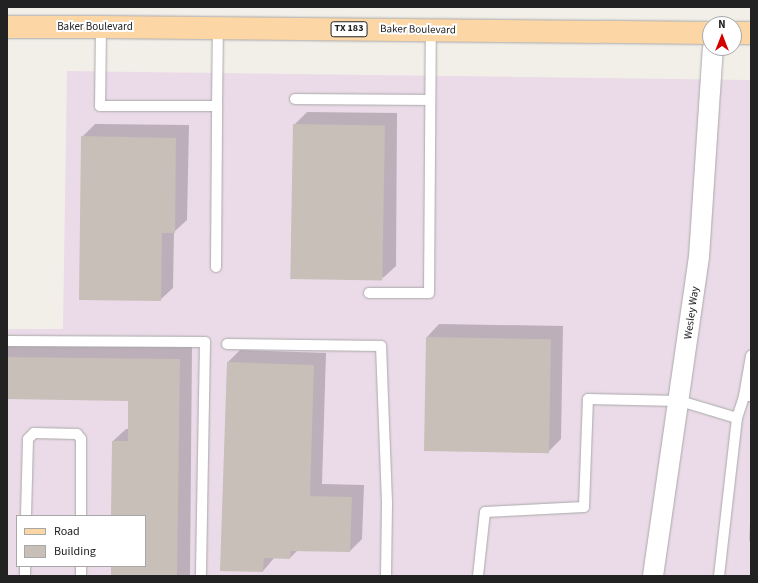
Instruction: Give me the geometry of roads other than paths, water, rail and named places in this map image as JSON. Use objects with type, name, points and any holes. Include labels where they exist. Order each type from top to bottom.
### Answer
[{"type":"main road","name":"Baker Boulevard","points":[[7,27],[702,33]]},
{"type":"street","name":"Wesley Way","points":[[654,576],[680,401],[699,257],[712,56]]},
{"type":"lane","points":[[101,27],[100,106],[218,106]]},
{"type":"lane","points":[[216,267],[218,28]]},
{"type":"lane","points":[[369,293],[429,293],[431,30]]},
{"type":"lane","points":[[295,98],[430,100]]},
{"type":"lane","points":[[7,341],[205,342],[201,576]]},
{"type":"lane","points":[[227,344],[381,346],[387,504],[386,576]]},
{"type":"lane","points":[[719,576],[737,418],[747,396],[751,356]]},
{"type":"lane","points":[[478,576],[485,512],[584,507],[588,399],[680,401],[737,418]]},
{"type":"lane","points":[[26,515],[28,439],[34,433],[77,434],[81,439],[81,515]]}]
